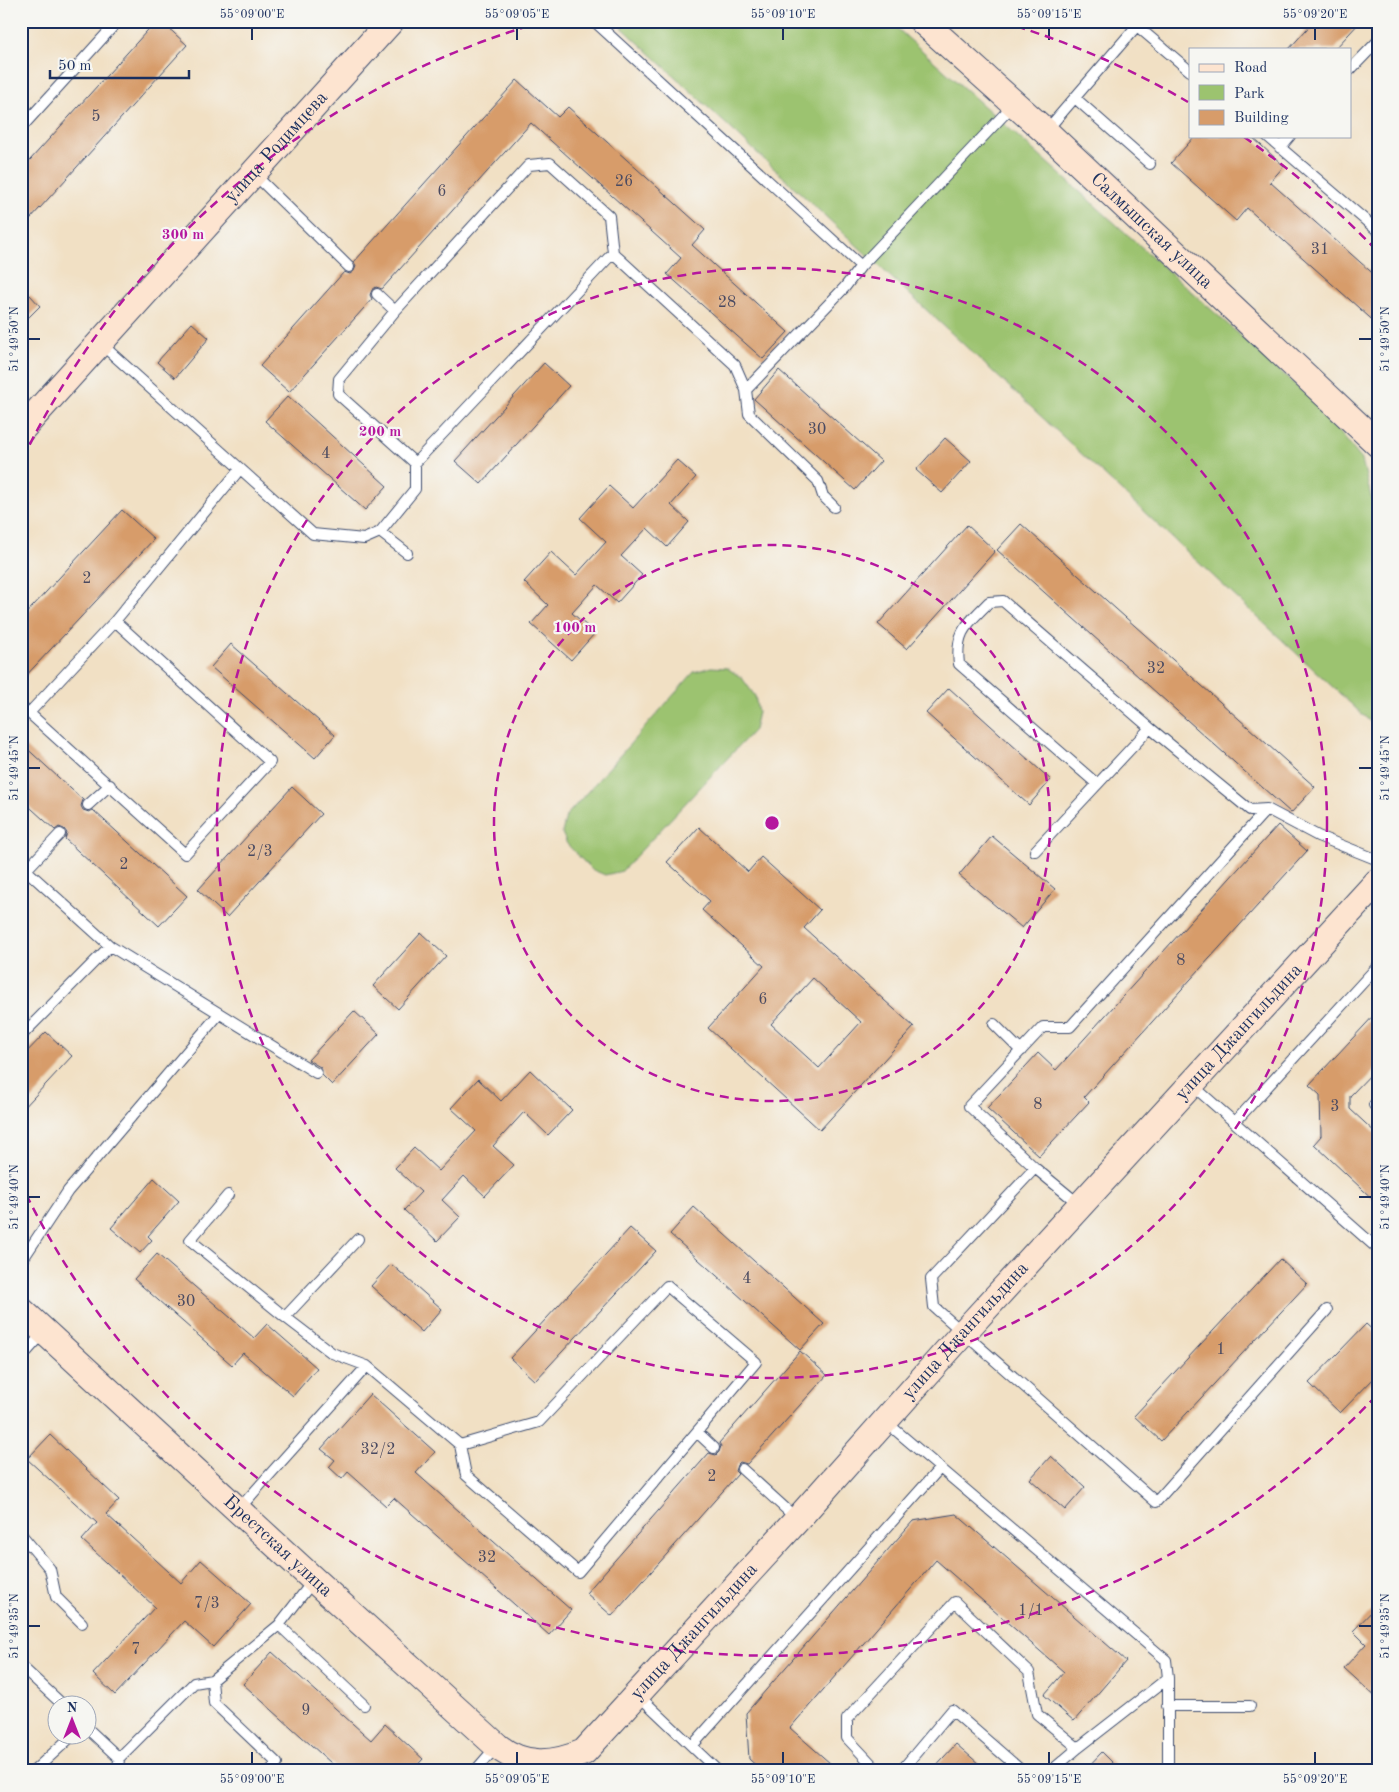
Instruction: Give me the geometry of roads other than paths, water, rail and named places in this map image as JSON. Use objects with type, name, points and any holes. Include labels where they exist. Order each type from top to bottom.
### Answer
[{"type":"main road","name":"улица Родимцева","points":[[21,430],[391,21]]},
{"type":"main road","name":"Салмышская улица","points":[[922,21],[1045,132],[1378,444]]},
{"type":"main road","name":"улица Джангильдина","points":[[545,1762],[581,1761],[637,1694],[797,1520],[963,1334],[1378,881]]},
{"type":"main road","name":"Брестская улица","points":[[21,1310],[506,1757],[545,1762]]},
{"type":"lane","points":[[21,128],[118,21]]},
{"type":"lane","points":[[594,21],[861,266]]},
{"type":"lane","points":[[1045,132],[1139,23],[1189,70]]},
{"type":"lane","points":[[1352,68],[1378,40]]},
{"type":"lane","points":[[1075,98],[1150,164]]},
{"type":"lane","points":[[746,390],[845,287],[861,266],[1014,104]]},
{"type":"lane","points":[[1269,138],[1378,232]]},
{"type":"lane","points":[[1280,148],[1288,138]]},
{"type":"lane","points":[[415,463],[338,394],[339,379],[395,311],[529,166],[550,163],[609,216],[613,253],[735,365],[746,390],[749,414],[818,481],[823,496],[834,507]]},
{"type":"lane","points":[[253,173],[349,267]]},
{"type":"lane","points":[[99,343],[313,534],[364,538],[380,532],[415,489],[415,463],[613,253]]},
{"type":"lane","points":[[377,294],[395,311]]},
{"type":"lane","points":[[115,621],[270,762],[186,854],[29,713],[115,621],[240,469]]},
{"type":"lane","points":[[380,532],[407,553]]},
{"type":"lane","points":[[1097,784],[959,664],[957,650],[962,630],[989,602],[1003,601],[1150,728],[1250,810],[1267,809],[1318,836],[1378,860]]},
{"type":"lane","points":[[1036,851],[1150,728]]},
{"type":"lane","points":[[88,805],[110,785]]},
{"type":"lane","points":[[1081,1205],[1035,1168],[968,1106],[1042,1027],[1070,1027],[1267,809]]},
{"type":"lane","points":[[60,834],[24,867],[110,946],[316,1073]]},
{"type":"lane","points":[[21,1036],[110,946]]},
{"type":"lane","points":[[1235,1122],[1378,966]]},
{"type":"lane","points":[[21,1262],[68,1191],[219,1014]]},
{"type":"lane","points":[[994,1024],[1021,1050]]},
{"type":"lane","points":[[1191,1084],[1378,1249]]},
{"type":"lane","points":[[1378,1101],[1374,1105],[1378,1108]]},
{"type":"lane","points":[[1035,1168],[931,1279],[934,1307],[1156,1502],[1327,1310]]},
{"type":"lane","points":[[228,1195],[190,1240],[332,1353],[367,1366],[460,1445],[466,1475],[578,1572],[698,1433],[756,1362],[667,1286],[538,1422],[460,1445]]},
{"type":"lane","points":[[285,1317],[358,1239]]},
{"type":"lane","points":[[21,1358],[45,1332]]},
{"type":"lane","points":[[238,1510],[367,1366]]},
{"type":"lane","points":[[885,1421],[1166,1660],[1168,1678],[1168,1771]]},
{"type":"lane","points":[[698,1433],[714,1448]]},
{"type":"lane","points":[[692,1746],[940,1468]]},
{"type":"lane","points":[[742,1469],[797,1520]]},
{"type":"lane","points":[[21,1534],[50,1569],[56,1598],[82,1622]]},
{"type":"lane","points":[[118,1771],[118,1758],[194,1683],[212,1680],[279,1625],[314,1580]]},
{"type":"lane","points":[[878,1771],[847,1738],[847,1718],[955,1602],[1029,1672],[1037,1714],[1078,1748]]},
{"type":"lane","points":[[279,1625],[364,1705]]},
{"type":"lane","points":[[21,1666],[51,1694]]},
{"type":"lane","points":[[1051,1771],[1168,1678]]},
{"type":"lane","points":[[212,1680],[214,1703],[277,1763],[270,1771]]},
{"type":"lane","points":[[637,1694],[718,1771]]},
{"type":"lane","points":[[1167,1706],[1250,1706]]},
{"type":"lane","points":[[904,1771],[905,1766],[952,1710],[1022,1771]]},
{"type":"lane","points":[[98,1739],[118,1758]]},
{"type":"lane","points":[[34,1771],[63,1744]]},
{"type":"lane","points":[[475,1771],[506,1757]]}]
